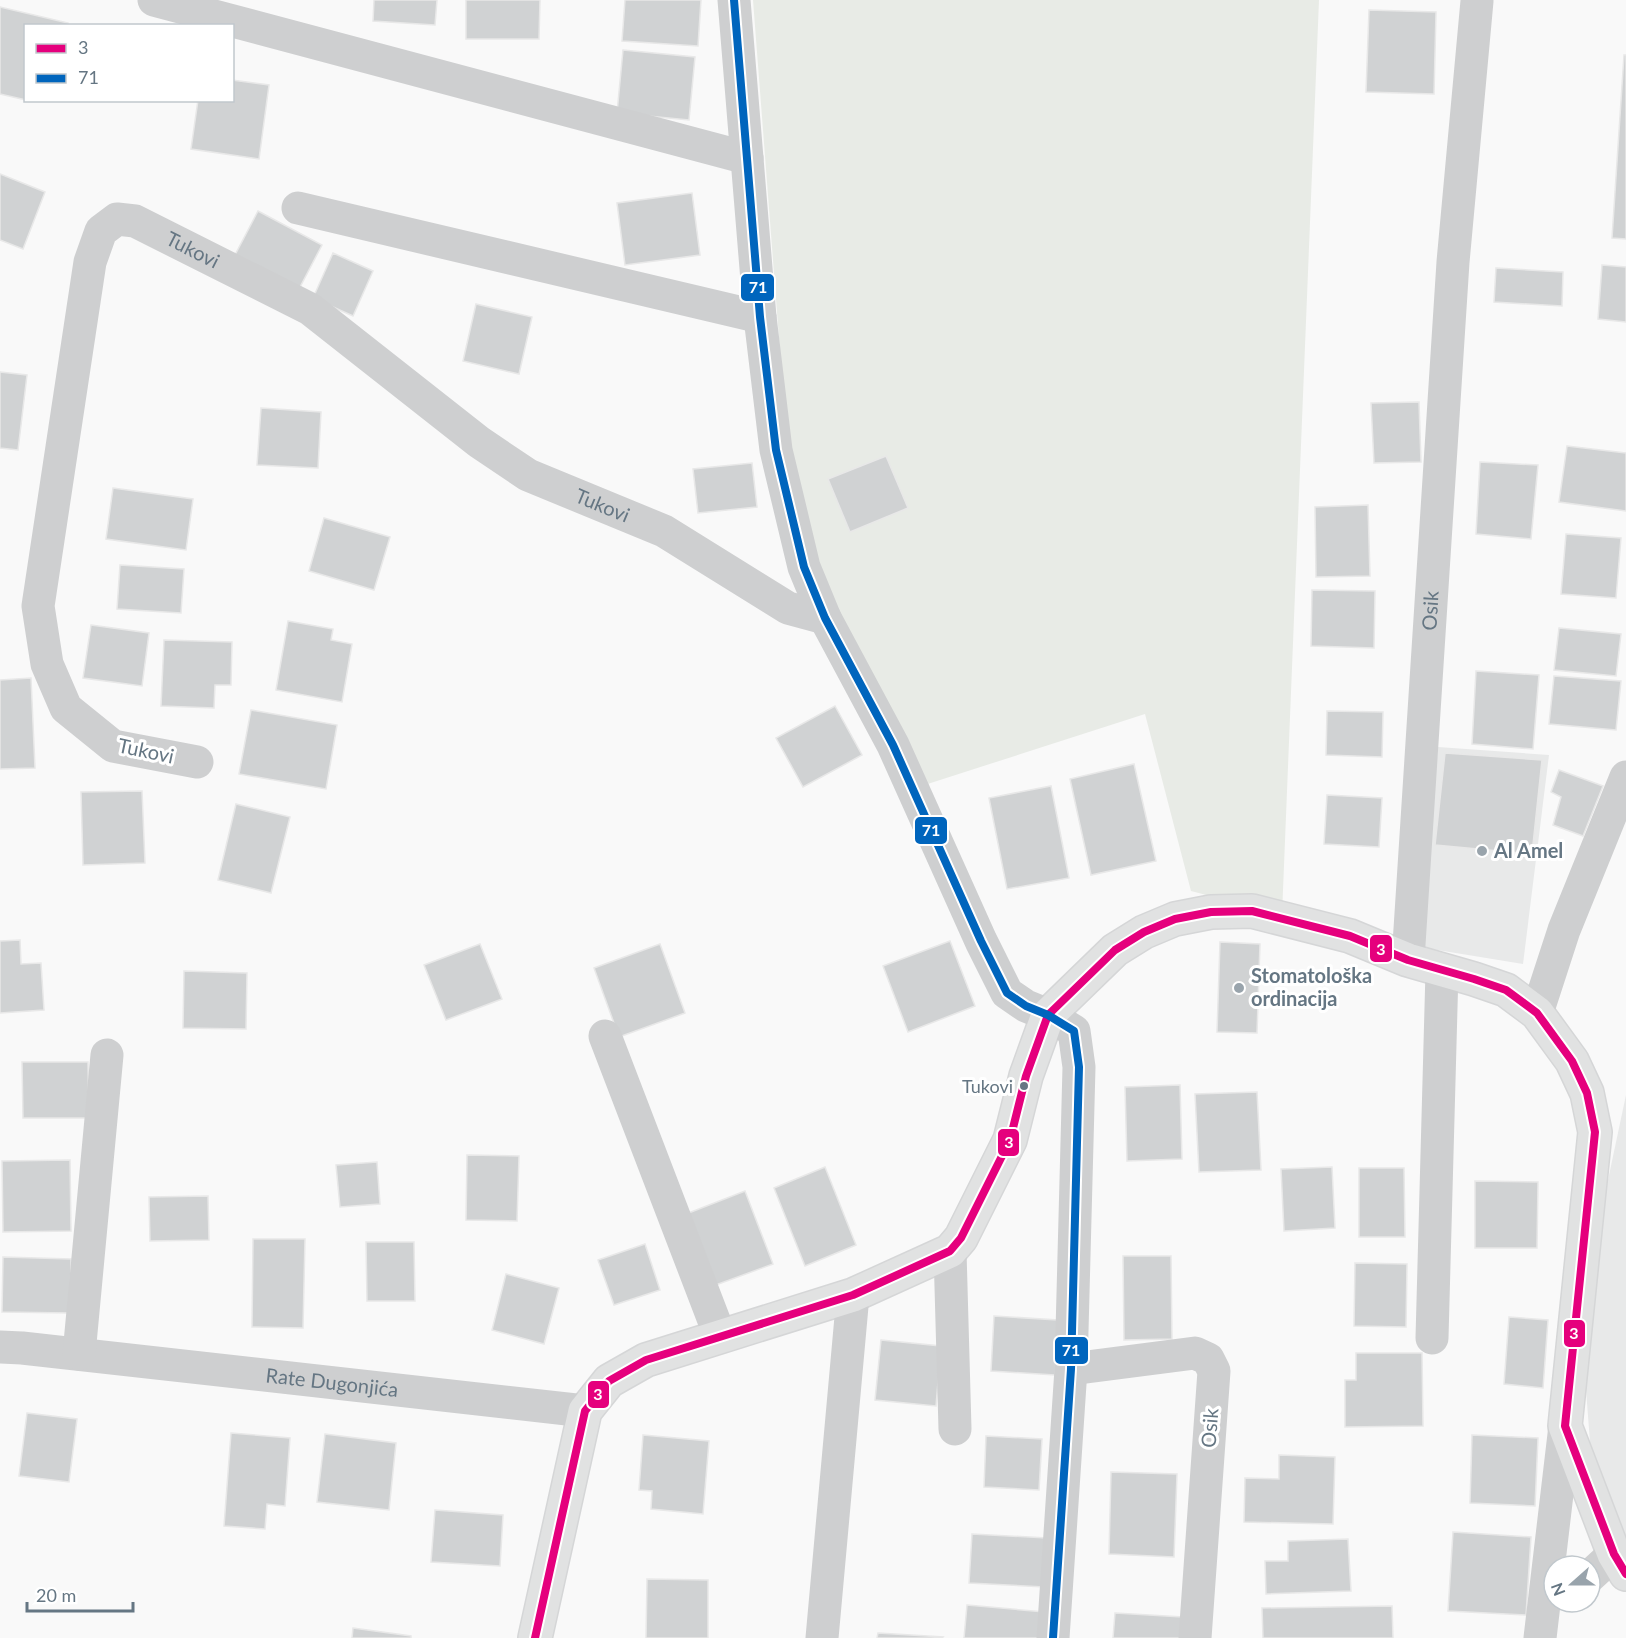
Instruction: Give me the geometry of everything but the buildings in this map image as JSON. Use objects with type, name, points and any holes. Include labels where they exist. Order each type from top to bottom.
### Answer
[{"type":"main road","points":[[535,1638],[585,1411],[609,1381],[646,1359],[853,1295],[950,1251],[961,1238],[1010,1140],[1026,1076],[1048,1015],[1115,951],[1144,932],[1175,919],[1211,912],[1252,911],[1350,936],[1408,960],[1506,990],[1538,1012],[1572,1061],[1587,1093],[1595,1132],[1565,1426],[1620,1564]]},
{"type":"street","points":[[154,0],[747,158]]},
{"type":"street","points":[[734,0],[760,317],[776,450],[804,567],[825,618],[893,745],[981,941],[1007,993],[1026,1006],[1048,1015],[1074,1031],[1078,1067],[1071,1369],[1053,1638]]},
{"type":"street","name":"Osik","points":[[1408,960],[1453,262],[1477,1]]},
{"type":"street","points":[[298,208],[760,317]]},
{"type":"street","name":"Tukovi","points":[[197,762],[113,746],[66,708],[47,664],[38,606],[90,262],[101,231],[117,219],[135,221],[310,309],[479,442],[528,476],[664,531],[788,608],[825,618]]},
{"type":"street","points":[[1538,1012],[1564,930],[1626,777]]},
{"type":"street","points":[[1432,1338],[1442,971]]},
{"type":"street","points":[[605,1036],[720,1336]]},
{"type":"street","points":[[79,1354],[107,1055]]},
{"type":"street","points":[[950,1251],[955,1429]]},
{"type":"street","points":[[822,1638],[853,1295]]},
{"type":"street","name":"Rate Dugonjića","points":[[0,1347],[585,1411]]},
{"type":"street","name":"Osik","points":[[1071,1369],[1195,1353],[1208,1359],[1214,1371],[1195,1638]]},
{"type":"street","points":[[1547,1618],[1565,1426]]},
{"type":"street","points":[[1602,1571],[1620,1564]]},
{"type":"shaded area","points":[[753,0],[1319,0],[1282,915],[1191,891],[1145,714],[909,790],[826,590],[786,429]]},
{"type":"shaded area","name":"Al Amel","points":[[1438,747],[1549,755],[1523,964],[1419,947]]},
{"type":"shaded area","points":[[1626,1095],[1626,1557],[1592,1468],[1580,1312]]},
{"type":"transit line","name":"71","points":[[734,0],[760,317],[776,450],[804,567],[825,618],[893,745],[981,941],[1007,993],[1026,1006],[1048,1015],[1074,1031],[1079,1067],[1071,1369],[1053,1638]]},
{"type":"transit line","name":"3","points":[[535,1638],[585,1411],[609,1381],[646,1360],[853,1295],[950,1251],[961,1238],[1010,1140],[1026,1076],[1048,1015],[1115,950],[1144,932],[1175,919],[1211,912],[1252,911],[1350,936],[1408,960],[1506,990],[1537,1013],[1572,1061],[1587,1093],[1595,1132],[1565,1426],[1614,1554],[1626,1574]]},
{"type":"place","name":"Al Amel","points":[[1482,851]]},
{"type":"place","name":"Stomatološka ordinacija","points":[[1239,988]]},
{"type":"place","name":"Tukovi","points":[[1024,1086]]}]
